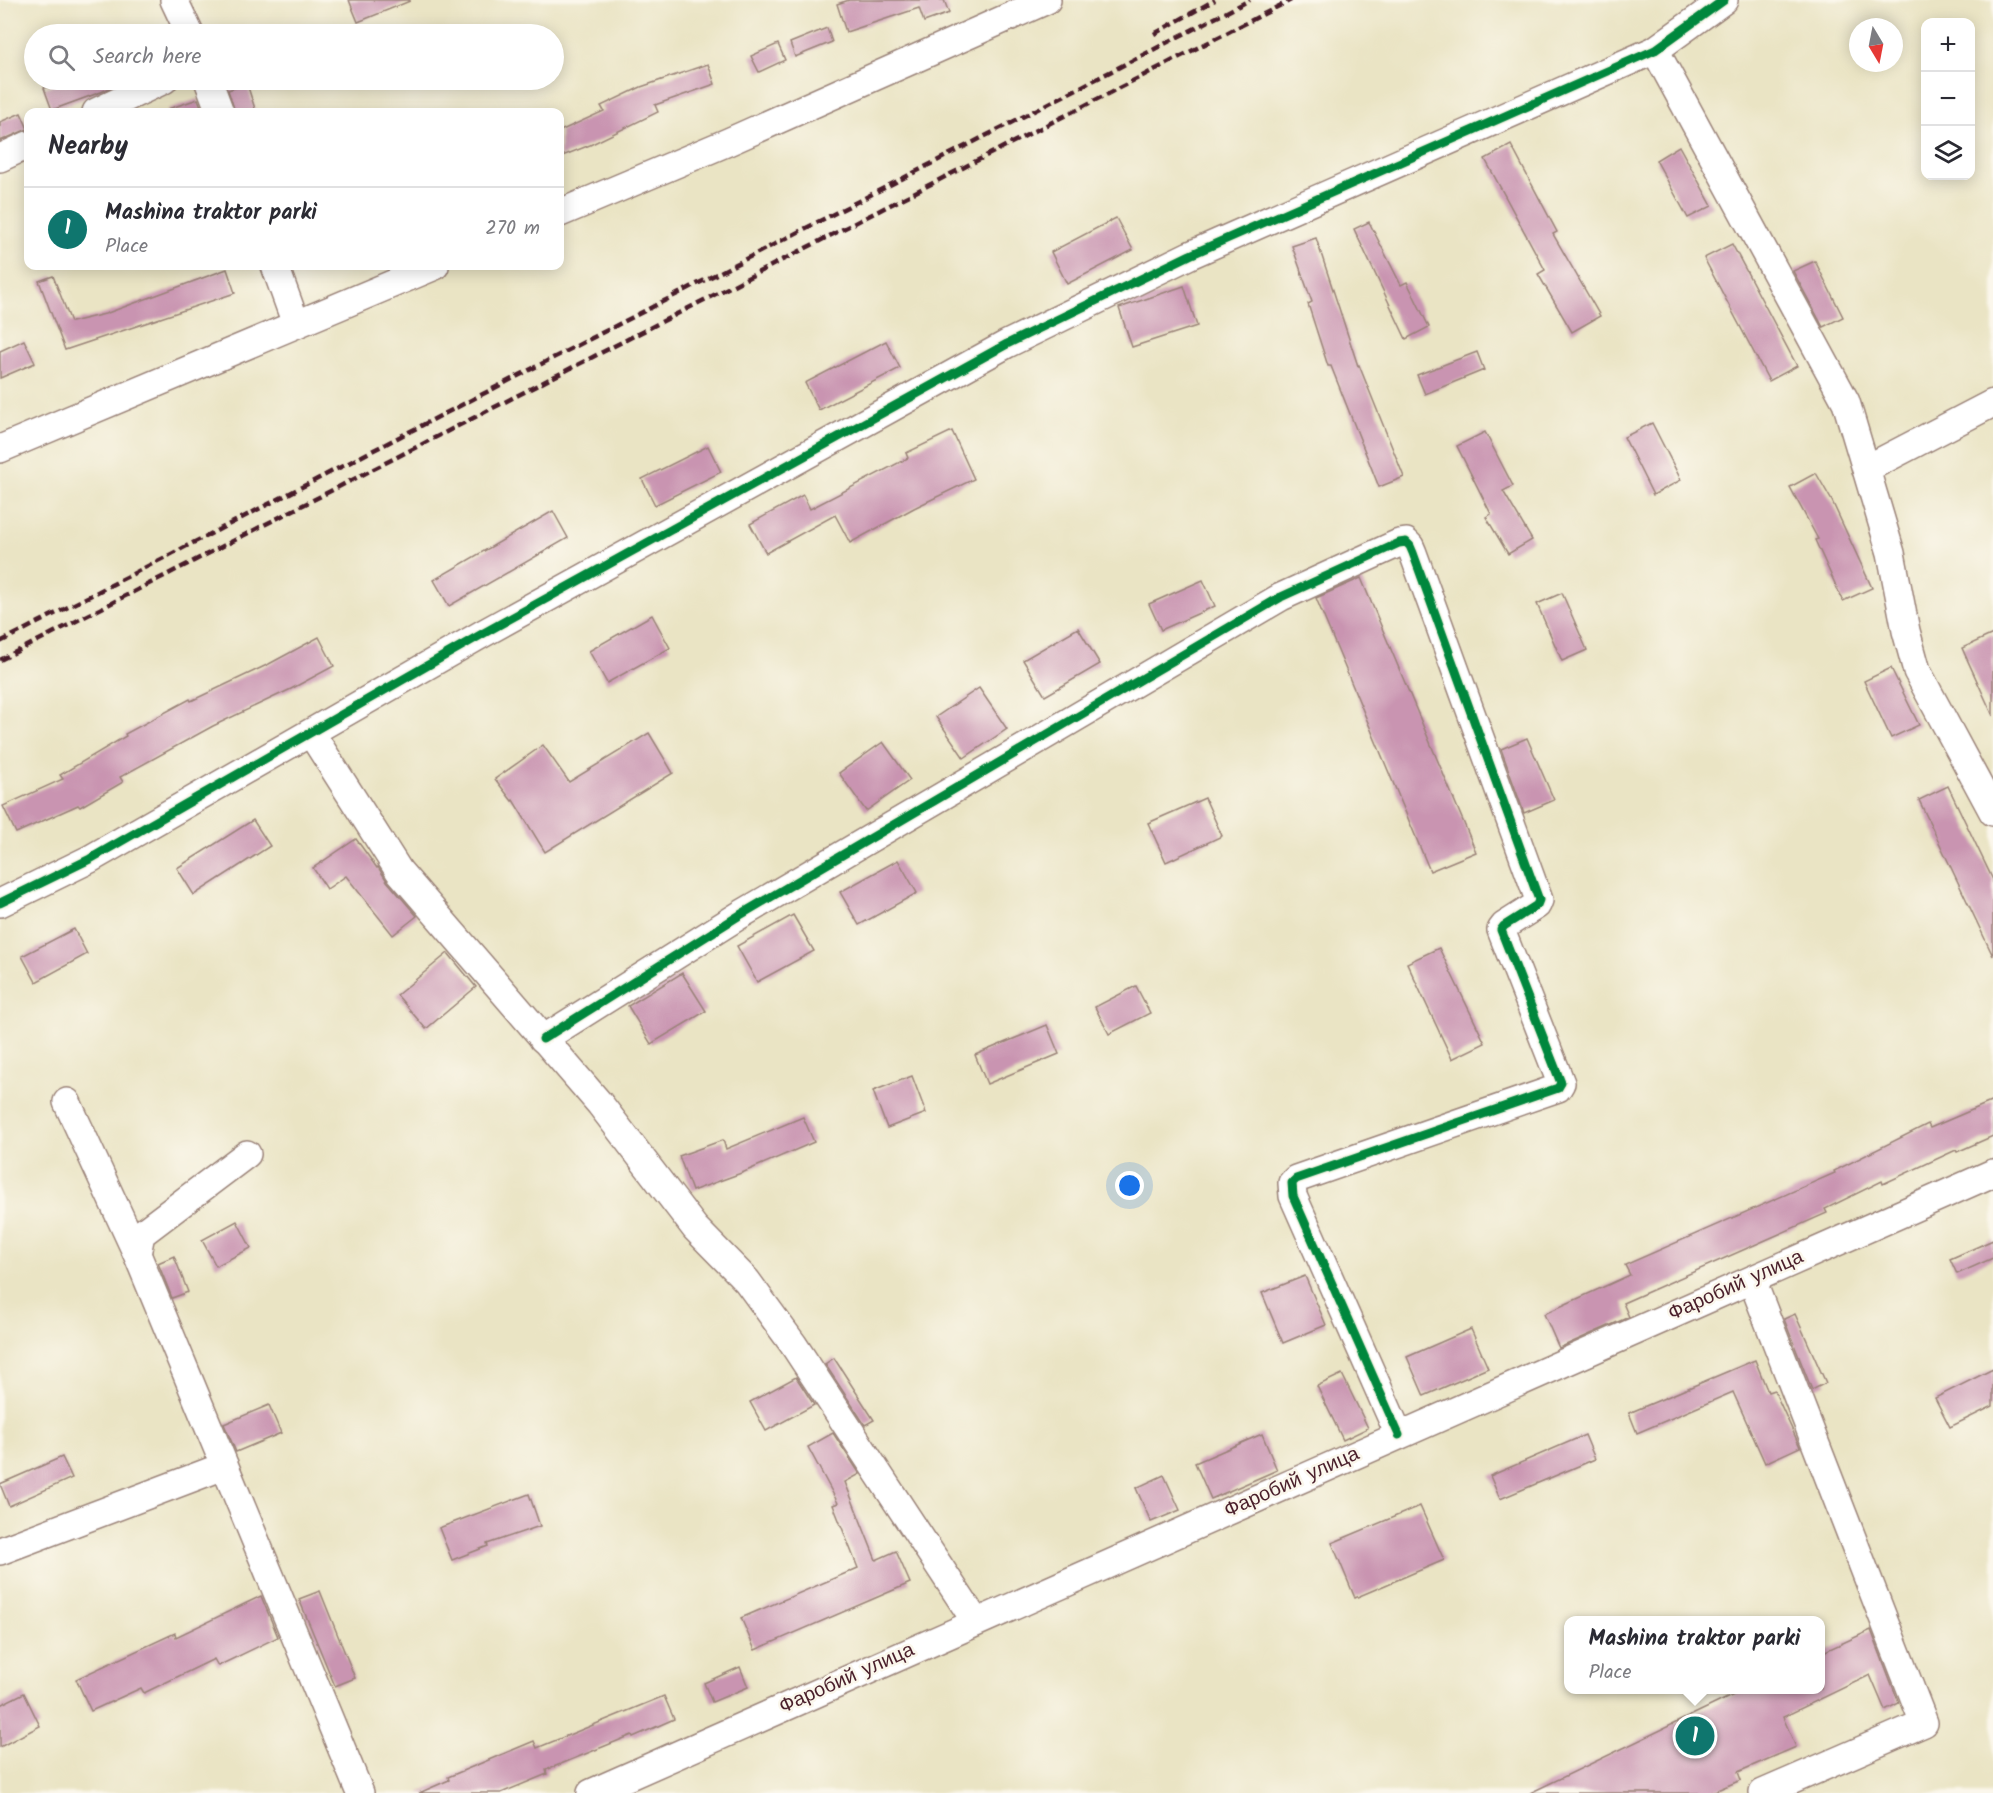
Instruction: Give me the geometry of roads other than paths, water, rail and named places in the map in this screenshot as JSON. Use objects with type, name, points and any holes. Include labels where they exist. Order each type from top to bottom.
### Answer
[{"type":"street","points":[[174,0],[185,24]]},
{"type":"street","points":[[564,211],[728,142],[1047,0]]},
{"type":"street","points":[[0,903],[90,859],[484,633],[1007,344],[1190,255],[1655,50],[1724,0]]},
{"type":"street","points":[[1655,50],[1846,402],[1891,553],[1906,631],[1917,671],[1993,812]]},
{"type":"street","points":[[104,108],[143,90]]},
{"type":"street","points":[[212,90],[218,108]]},
{"type":"street","points":[[0,158],[24,147]]},
{"type":"street","points":[[276,270],[296,324]]},
{"type":"street","points":[[0,449],[425,270]]},
{"type":"street","points":[[1866,469],[1993,403]]},
{"type":"street","points":[[543,1039],[740,915],[1281,597],[1399,543],[1406,542],[1413,553],[1539,900],[1537,905],[1504,926],[1502,935],[1561,1083],[1558,1088],[1296,1179],[1292,1183],[1293,1196],[1399,1435]]},
{"type":"street","points":[[311,733],[399,872],[600,1104],[695,1228],[747,1281],[793,1344],[976,1622]]},
{"type":"street","points":[[67,1102],[137,1254],[360,1793]]},
{"type":"street","points":[[137,1254],[141,1234],[247,1154]]},
{"type":"street","name":"Фаробий улица","points":[[591,1793],[1993,1173]]},
{"type":"street","points":[[1752,1280],[1924,1723],[1779,1790]]},
{"type":"street","points":[[0,1551],[224,1466]]},
{"type":"railway","points":[[1154,34],[1215,0]]},
{"type":"railway","points":[[0,642],[1250,0]]},
{"type":"railway","points":[[0,660],[1291,0]]},
{"type":"place","name":"Mashina traktor parki","points":[[1695,1736]]}]
